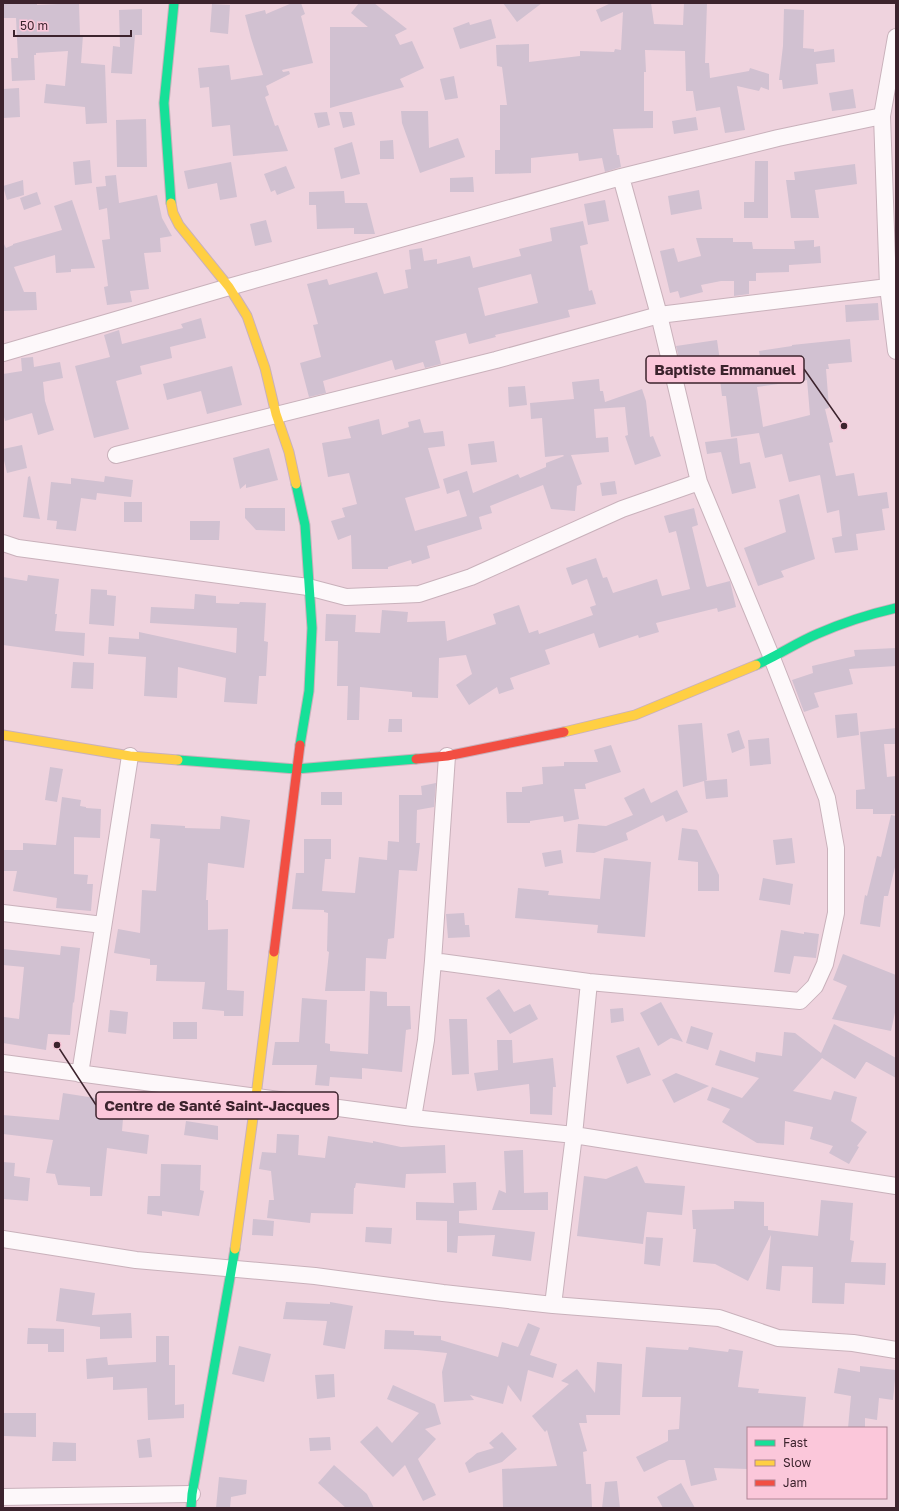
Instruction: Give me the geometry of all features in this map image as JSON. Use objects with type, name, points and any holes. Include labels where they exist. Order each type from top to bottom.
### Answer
[{"type":"street","points":[[3,1497],[192,1501],[232,1268],[256,1096],[296,769],[309,691],[312,628],[308,587],[305,525],[290,452],[276,414],[265,368],[248,316],[229,287],[179,226],[170,197],[164,103],[174,3]]},
{"type":"street","points":[[896,38],[882,116],[888,287],[896,351]]},
{"type":"street","points":[[3,353],[229,287],[621,176],[778,138],[882,116]]},
{"type":"street","points":[[434,961],[590,982],[800,1001],[815,986],[824,964],[836,913],[836,848],[827,798],[772,658],[699,482],[658,315],[621,176]]},
{"type":"street","points":[[116,455],[496,360],[658,315],[888,287]]},
{"type":"street","points":[[3,543],[18,548],[308,587],[346,597],[419,594],[470,576],[622,510],[699,482]]},
{"type":"street","points":[[3,735],[130,756],[296,769],[446,756],[544,737],[636,715],[772,658],[817,634],[878,612],[896,608]]},
{"type":"street","points":[[80,1074],[130,756]]},
{"type":"street","points":[[413,1118],[426,1040],[434,961],[446,756]]},
{"type":"street","points":[[3,913],[103,925]]},
{"type":"street","points":[[553,1305],[574,1136],[590,982]]},
{"type":"street","points":[[3,1064],[256,1096],[413,1118],[574,1136],[896,1186]]},
{"type":"street","points":[[3,1239],[136,1260],[315,1276],[443,1293],[553,1305],[719,1318],[778,1338],[853,1343],[896,1350]]},
{"type":"building","points":[[3,3],[37,3],[37,5],[79,3],[80,35],[83,35],[81,63],[105,65],[107,123],[86,124],[85,107],[44,103],[46,84],[65,86],[68,51],[36,53],[36,55],[34,55],[35,80],[12,81],[11,58],[18,58],[16,18],[3,18]]},
{"type":"building","points":[[292,3],[301,3],[305,14],[301,16],[313,63],[282,70],[283,72],[289,71],[290,74],[266,86],[269,95],[265,97],[275,126],[278,125],[288,151],[233,156],[230,125],[212,127],[209,87],[200,88],[198,68],[229,65],[231,80],[263,75],[245,15],[265,10],[266,14]]},
{"type":"building","points":[[359,3],[374,3],[407,29],[395,35],[400,45],[412,41],[424,68],[400,79],[404,87],[330,108],[330,27],[368,27],[351,13]]},
{"type":"building","points":[[503,3],[542,3],[517,22]]},
{"type":"building","points":[[611,3],[651,3],[654,24],[683,25],[684,3],[707,3],[705,63],[709,63],[710,78],[749,71],[750,68],[769,74],[769,90],[761,87],[759,91],[737,86],[745,130],[725,133],[720,107],[696,111],[693,91],[686,91],[685,51],[645,50],[646,72],[644,72],[644,111],[653,111],[653,128],[613,129],[617,155],[619,155],[621,167],[605,172],[602,158],[579,161],[578,153],[531,158],[531,173],[495,174],[495,150],[500,150],[500,105],[507,105],[502,67],[497,66],[496,45],[529,44],[529,62],[580,56],[580,51],[614,52],[615,49],[621,50],[623,12],[601,22],[596,10]]},
{"type":"building","points":[[212,4],[230,5],[228,34],[210,32]]},
{"type":"building","points":[[142,9],[142,35],[135,35],[132,74],[111,73],[113,46],[120,47],[119,10]]},
{"type":"building","points":[[784,9],[804,10],[803,48],[814,49],[814,52],[834,49],[835,62],[816,64],[818,84],[783,89],[782,80],[779,80],[783,46]]},
{"type":"building","points":[[491,19],[496,38],[460,49],[453,28],[469,22],[470,25]]},
{"type":"building","points":[[454,76],[458,98],[445,100],[440,79]]},
{"type":"building","points":[[19,88],[20,117],[3,118],[3,89]]},
{"type":"building","points":[[853,89],[856,108],[832,111],[829,93]]},
{"type":"building","points":[[401,111],[428,111],[429,148],[458,138],[465,157],[420,173],[402,123]]},
{"type":"building","points":[[327,112],[330,125],[318,128],[314,113]]},
{"type":"building","points":[[339,112],[352,112],[355,125],[343,128]]},
{"type":"building","points":[[696,117],[698,130],[674,134],[672,121]]},
{"type":"building","points":[[146,119],[147,167],[117,167],[116,120]]},
{"type":"building","points":[[393,140],[394,159],[380,159],[380,141]]},
{"type":"building","points":[[352,142],[360,174],[341,179],[334,148]]},
{"type":"building","points":[[90,160],[92,183],[75,185],[73,162]]},
{"type":"building","points":[[755,161],[768,161],[768,218],[744,218],[744,202],[754,202]]},
{"type":"building","points":[[231,162],[237,197],[220,200],[217,183],[188,189],[184,171]]},
{"type":"building","points":[[855,164],[857,184],[815,190],[819,218],[791,218],[786,180],[795,180],[794,172]]},
{"type":"building","points":[[286,166],[295,188],[277,195],[275,190],[271,192],[264,174]]},
{"type":"building","points":[[116,175],[119,203],[157,195],[162,218],[172,236],[160,238],[161,252],[144,253],[149,289],[130,291],[132,302],[107,305],[104,287],[108,286],[102,240],[110,239],[107,208],[99,210],[96,187],[106,186],[105,176]]},
{"type":"building","points":[[473,177],[474,192],[450,192],[450,178]]},
{"type":"building","points":[[23,180],[24,195],[7,200],[3,186]]},
{"type":"building","points":[[699,190],[702,209],[671,215],[668,196]]},
{"type":"building","points":[[344,191],[345,203],[367,203],[375,234],[354,234],[354,228],[317,229],[316,205],[309,205],[309,192]]},
{"type":"building","points":[[37,192],[41,204],[24,210],[20,198]]},
{"type":"building","points":[[72,200],[95,268],[71,269],[71,272],[56,273],[55,255],[14,267],[24,292],[36,292],[37,310],[3,311],[3,242],[6,248],[13,244],[62,230],[54,206]]},
{"type":"building","points":[[605,200],[609,221],[588,225],[584,204]]},
{"type":"building","points":[[266,220],[272,242],[255,246],[250,224]]},
{"type":"building","points":[[583,221],[588,244],[580,246],[589,291],[592,290],[596,304],[568,310],[570,317],[495,335],[496,337],[469,344],[466,333],[435,341],[441,364],[425,368],[423,362],[395,370],[392,360],[323,381],[326,393],[309,397],[300,363],[321,357],[313,325],[318,324],[307,284],[327,279],[329,285],[377,272],[384,294],[408,288],[405,270],[411,269],[409,250],[422,248],[424,261],[437,259],[437,264],[470,256],[473,268],[521,256],[519,249],[552,241],[550,228]],"holes":[[[531,274],[538,303],[485,316],[478,288]]]},
{"type":"building","points":[[696,238],[733,238],[733,242],[752,242],[753,249],[795,249],[794,241],[814,240],[814,247],[820,246],[821,263],[789,265],[789,272],[756,273],[756,281],[749,281],[749,294],[734,296],[734,281],[721,281],[701,285],[703,292],[680,298],[678,291],[670,293],[660,251],[674,248],[678,262],[701,256]]},
{"type":"building","points":[[878,303],[879,320],[846,322],[845,305]]},
{"type":"building","points":[[201,318],[206,338],[170,347],[172,358],[140,366],[142,374],[116,381],[129,429],[94,438],[75,366],[110,357],[104,335],[119,330],[122,344],[183,328],[181,324]]},
{"type":"building","points":[[850,339],[852,362],[828,364],[829,369],[826,369],[829,408],[825,409],[833,442],[829,443],[836,476],[854,473],[858,496],[887,492],[889,508],[882,509],[885,530],[856,534],[858,550],[835,553],[832,538],[842,536],[839,510],[827,513],[820,475],[789,482],[782,454],[765,458],[759,433],[731,437],[726,396],[722,396],[718,363],[760,357],[759,351],[792,345]],"holes":[[[807,380],[810,415],[763,427],[757,387]]]},
{"type":"building","points":[[717,340],[720,361],[681,366],[676,346]]},
{"type":"building","points":[[33,357],[34,367],[60,362],[63,378],[43,382],[45,401],[54,430],[38,435],[32,413],[5,421],[3,413],[3,374],[22,371],[21,358]]},
{"type":"building","points":[[232,366],[242,405],[207,414],[201,391],[167,400],[163,384]]},
{"type":"building","points":[[599,379],[600,391],[603,391],[605,402],[642,389],[646,401],[650,437],[653,436],[661,456],[635,465],[625,436],[628,435],[625,407],[594,409],[596,438],[608,437],[609,452],[571,455],[582,484],[577,486],[575,511],[551,509],[543,485],[490,506],[492,513],[479,517],[482,529],[427,546],[430,558],[412,564],[411,560],[388,567],[388,569],[352,569],[351,535],[338,540],[331,521],[345,517],[342,508],[357,504],[349,473],[328,477],[322,443],[351,438],[348,427],[379,419],[382,435],[409,427],[408,422],[420,419],[424,433],[443,431],[445,446],[428,448],[440,488],[405,498],[415,531],[467,516],[459,490],[447,494],[443,479],[467,471],[473,493],[518,474],[520,478],[546,467],[546,463],[564,456],[545,457],[542,418],[531,419],[530,403],[574,399],[572,382]]},
{"type":"building","points":[[525,386],[527,405],[509,407],[508,387]]},
{"type":"building","points":[[737,438],[740,464],[750,462],[756,488],[732,494],[721,452],[707,454],[705,442]]},
{"type":"building","points":[[494,441],[497,462],[471,465],[468,444]]},
{"type":"building","points":[[22,445],[27,468],[7,473],[3,449]]},
{"type":"building","points":[[269,448],[278,480],[246,488],[246,484],[240,489],[233,458]]},
{"type":"building","points":[[30,476],[40,519],[23,517],[28,477]]},
{"type":"building","points":[[105,476],[133,480],[131,497],[97,493],[96,500],[81,498],[76,531],[56,529],[57,521],[47,520],[51,482],[71,484],[71,478],[104,482]]},
{"type":"building","points":[[615,481],[617,494],[602,496],[600,483]]},
{"type":"building","points":[[799,494],[815,559],[781,571],[784,577],[758,586],[744,548],[786,532],[779,500]]},
{"type":"building","points":[[124,502],[142,502],[142,522],[124,522]]},
{"type":"building","points":[[245,508],[285,508],[285,531],[256,530],[245,518]]},
{"type":"building","points":[[694,508],[698,525],[692,527],[706,585],[707,587],[730,581],[736,607],[718,612],[717,608],[656,623],[659,632],[639,638],[638,635],[599,648],[594,633],[545,650],[550,664],[510,678],[514,689],[499,694],[497,687],[469,705],[456,685],[472,674],[466,655],[439,658],[438,698],[412,697],[412,692],[360,687],[359,720],[347,720],[348,686],[337,686],[338,641],[325,641],[326,614],[356,615],[355,632],[380,633],[382,610],[408,612],[407,622],[445,621],[447,641],[496,624],[493,614],[519,605],[529,633],[538,630],[539,634],[593,615],[590,607],[596,605],[587,579],[572,585],[566,568],[596,558],[603,578],[607,577],[613,593],[657,579],[662,596],[690,589],[676,531],[669,533],[664,516]]},
{"type":"building","points":[[190,521],[220,521],[219,540],[190,540]]},
{"type":"building","points":[[28,575],[59,579],[55,614],[57,614],[55,631],[85,633],[84,656],[3,645],[3,577],[27,581]]},
{"type":"building","points":[[91,589],[107,590],[107,595],[116,596],[114,626],[89,624]]},
{"type":"building","points":[[195,594],[216,596],[216,603],[266,603],[264,641],[268,642],[266,676],[259,676],[257,704],[224,702],[226,678],[178,667],[177,698],[144,696],[146,657],[108,654],[109,637],[139,639],[139,632],[236,653],[237,628],[150,623],[151,607],[194,609]]},
{"type":"building","points":[[896,648],[896,666],[849,669],[853,684],[814,693],[819,707],[804,712],[792,680],[813,673],[812,666],[855,656],[854,650]]},
{"type":"building","points":[[73,662],[94,663],[93,689],[71,688]]},
{"type":"building","points":[[857,713],[859,735],[837,738],[835,715]]},
{"type":"building","points":[[389,719],[402,719],[402,732],[388,732]]},
{"type":"building","points":[[702,723],[707,780],[705,781],[727,779],[728,797],[706,799],[704,781],[683,787],[678,725]]},
{"type":"building","points":[[896,728],[896,744],[884,744],[887,777],[896,776],[896,814],[873,814],[873,809],[856,809],[856,790],[865,789],[860,732]]},
{"type":"building","points":[[739,730],[745,748],[732,753],[727,734]]},
{"type":"building","points":[[769,738],[771,764],[750,766],[748,740]]},
{"type":"building","points":[[611,745],[621,772],[585,784],[586,789],[574,789],[579,819],[564,822],[563,816],[530,821],[530,823],[507,823],[506,792],[522,792],[522,787],[543,784],[542,767],[564,766],[564,762],[598,762],[594,750]]},
{"type":"building","points":[[50,767],[63,769],[57,802],[45,800]]},
{"type":"building","points":[[436,783],[434,807],[417,810],[416,843],[420,843],[417,871],[399,870],[394,938],[388,939],[386,959],[366,958],[365,991],[325,991],[329,952],[327,951],[328,913],[324,912],[324,910],[292,909],[296,873],[304,873],[304,839],[331,839],[331,859],[325,859],[322,891],[355,893],[359,857],[387,860],[388,841],[399,842],[399,795],[422,795],[421,786]]},
{"type":"building","points":[[644,788],[651,803],[677,790],[688,812],[666,822],[663,815],[626,833],[628,840],[594,853],[576,852],[578,824],[606,826],[633,815],[624,798]]},
{"type":"building","points":[[321,792],[342,792],[342,805],[321,805]]},
{"type":"building","points":[[62,797],[81,800],[80,806],[86,808],[101,809],[100,838],[74,837],[74,874],[88,875],[87,884],[93,884],[91,911],[56,908],[57,898],[13,891],[17,871],[3,871],[3,850],[23,850],[23,843],[56,845]]},
{"type":"building","points":[[891,815],[896,816],[896,863],[888,896],[884,896],[880,927],[860,924],[865,895],[867,896],[877,856],[881,857]]},
{"type":"building","points":[[221,816],[250,820],[244,868],[208,863],[206,900],[208,900],[208,930],[228,929],[227,990],[244,991],[243,1016],[224,1016],[224,1011],[202,1009],[205,982],[156,981],[157,965],[150,965],[150,959],[114,953],[118,929],[140,933],[142,890],[156,891],[160,839],[150,838],[151,824],[185,826],[185,828],[220,829]]},
{"type":"building","points":[[682,828],[697,830],[719,875],[719,891],[698,891],[698,862],[678,860]]},
{"type":"building","points":[[792,838],[795,863],[776,865],[773,840]]},
{"type":"building","points":[[561,850],[563,863],[545,867],[542,853]]},
{"type":"building","points":[[604,858],[651,862],[645,937],[597,933],[598,925],[515,918],[518,888],[549,891],[548,895],[600,899]]},
{"type":"building","points":[[763,878],[793,884],[790,905],[759,900]]},
{"type":"building","points":[[464,913],[465,925],[469,925],[470,937],[448,938],[446,914]]},
{"type":"building","points":[[781,930],[804,934],[804,932],[819,934],[816,958],[794,956],[790,974],[774,972]]},
{"type":"building","points":[[61,946],[80,948],[70,1035],[48,1034],[46,1050],[3,1043],[4,1017],[19,1019],[24,967],[3,965],[3,949],[60,955]]},
{"type":"building","points":[[843,954],[896,975],[896,1008],[891,1031],[832,1019],[847,986],[833,980]]},
{"type":"building","points":[[499,989],[514,1012],[530,1004],[538,1019],[510,1034],[486,998]]},
{"type":"building","points":[[370,991],[387,992],[387,1006],[410,1006],[411,1029],[406,1030],[402,1072],[362,1068],[362,1079],[330,1077],[329,1086],[315,1085],[317,1065],[272,1065],[275,1042],[299,1042],[302,998],[327,1000],[325,1043],[330,1044],[330,1051],[368,1054]]},
{"type":"building","points":[[661,1002],[683,1042],[671,1038],[658,1046],[640,1013]]},
{"type":"building","points":[[623,1008],[624,1021],[611,1023],[610,1009]]},
{"type":"building","points":[[110,1010],[128,1012],[126,1034],[108,1032]]},
{"type":"building","points":[[449,1019],[467,1019],[469,1074],[452,1075]]},
{"type":"building","points":[[173,1022],[197,1022],[197,1039],[173,1039]]},
{"type":"building","points":[[834,1024],[896,1058],[896,1078],[866,1062],[855,1079],[822,1058],[793,1091],[831,1100],[834,1091],[857,1097],[851,1121],[867,1132],[857,1146],[859,1147],[849,1164],[829,1153],[833,1146],[810,1139],[813,1127],[785,1121],[784,1145],[757,1143],[722,1122],[730,1109],[707,1100],[712,1087],[742,1098],[759,1078],[715,1065],[720,1050],[755,1062],[756,1052],[782,1056],[784,1032],[795,1033],[821,1053]]},
{"type":"building","points":[[691,1026],[713,1033],[708,1050],[686,1043]]},
{"type":"building","points":[[497,1040],[512,1040],[513,1063],[553,1058],[556,1087],[553,1087],[552,1115],[530,1114],[529,1084],[477,1091],[474,1073],[498,1070]]},
{"type":"building","points":[[639,1047],[651,1075],[627,1084],[616,1056]]},
{"type":"building","points":[[676,1073],[709,1086],[674,1103],[662,1080]]},
{"type":"building","points":[[63,1093],[108,1100],[108,1093],[125,1094],[122,1131],[149,1135],[147,1154],[107,1148],[102,1196],[90,1196],[90,1187],[58,1185],[55,1174],[46,1173],[53,1140],[3,1134],[3,1115],[59,1120]]},
{"type":"building","points":[[186,1121],[218,1126],[218,1140],[184,1135]]},
{"type":"building","points":[[277,1134],[299,1135],[298,1155],[325,1158],[328,1136],[373,1143],[373,1141],[401,1147],[445,1145],[446,1173],[406,1174],[405,1188],[356,1183],[354,1188],[353,1214],[311,1213],[310,1223],[267,1218],[269,1200],[274,1200],[271,1171],[259,1169],[262,1152],[276,1153]]},
{"type":"building","points":[[523,1150],[524,1193],[548,1192],[548,1210],[492,1210],[499,1190],[506,1193],[504,1151]]},
{"type":"building","points":[[3,1162],[15,1163],[14,1176],[30,1178],[28,1201],[3,1199]]},
{"type":"building","points":[[161,1164],[201,1165],[200,1190],[204,1191],[199,1216],[162,1211],[162,1216],[147,1214],[148,1196],[160,1196]]},
{"type":"building","points":[[637,1166],[645,1183],[685,1186],[682,1215],[647,1212],[643,1244],[577,1236],[584,1176],[606,1179]]},
{"type":"building","points":[[476,1182],[477,1210],[459,1211],[459,1223],[535,1232],[531,1261],[492,1256],[495,1235],[458,1236],[457,1253],[447,1252],[447,1221],[416,1220],[416,1202],[454,1203],[453,1183]]},
{"type":"building","points":[[821,1200],[853,1203],[850,1240],[854,1241],[851,1262],[886,1263],[885,1285],[845,1283],[844,1304],[812,1303],[813,1267],[782,1266],[780,1291],[766,1289],[771,1235],[748,1281],[715,1264],[693,1262],[696,1229],[693,1229],[692,1210],[734,1209],[734,1201],[764,1202],[764,1226],[768,1226],[768,1230],[818,1236]]},
{"type":"building","points":[[253,1219],[274,1221],[273,1236],[252,1235]]},
{"type":"building","points":[[366,1227],[392,1228],[391,1244],[365,1242]]},
{"type":"building","points":[[646,1237],[663,1238],[660,1266],[644,1264]]},
{"type":"building","points":[[60,1288],[95,1293],[92,1315],[131,1313],[132,1338],[100,1339],[100,1327],[56,1321]]},
{"type":"building","points":[[286,1302],[330,1304],[330,1302],[353,1306],[345,1349],[323,1345],[327,1321],[283,1319]]},
{"type":"building","points":[[528,1323],[540,1328],[530,1355],[557,1364],[553,1378],[528,1370],[521,1402],[508,1385],[503,1404],[470,1395],[474,1400],[444,1402],[442,1372],[447,1353],[384,1349],[385,1330],[414,1331],[414,1335],[441,1336],[441,1340],[498,1357],[502,1342],[518,1347]]},
{"type":"building","points":[[28,1328],[64,1329],[64,1352],[48,1352],[48,1344],[27,1344]]},
{"type":"building","points":[[156,1336],[169,1336],[169,1365],[175,1365],[175,1405],[184,1404],[184,1418],[148,1420],[147,1388],[113,1390],[113,1377],[87,1379],[86,1359],[107,1357],[108,1365],[156,1362]]},
{"type":"building","points":[[239,1346],[271,1354],[264,1382],[232,1374]]},
{"type":"building","points":[[646,1347],[688,1350],[689,1347],[728,1352],[729,1349],[743,1351],[738,1387],[759,1389],[758,1393],[806,1397],[803,1427],[747,1427],[747,1469],[714,1468],[717,1480],[691,1486],[685,1460],[669,1460],[644,1472],[636,1457],[668,1441],[668,1430],[679,1429],[681,1397],[642,1397]]},
{"type":"building","points":[[597,1362],[622,1364],[620,1415],[586,1415],[587,1423],[579,1423],[587,1451],[583,1452],[586,1484],[591,1484],[592,1508],[503,1508],[502,1469],[557,1466],[547,1430],[545,1432],[532,1416],[569,1384],[561,1381],[577,1369],[595,1393]]},
{"type":"building","points":[[860,1366],[896,1370],[893,1400],[879,1398],[877,1420],[865,1418],[865,1427],[848,1427],[851,1396],[834,1393],[838,1368],[860,1372]]},
{"type":"building","points":[[334,1374],[335,1397],[317,1399],[315,1375]]},
{"type":"building","points":[[393,1385],[435,1404],[441,1424],[425,1429],[436,1439],[418,1459],[436,1495],[423,1501],[405,1465],[393,1477],[360,1442],[377,1426],[392,1443],[419,1413],[387,1399]]},
{"type":"building","points":[[4,1413],[36,1413],[36,1437],[4,1436]]},
{"type":"building","points":[[502,1432],[517,1449],[502,1462],[469,1473],[465,1463],[477,1453],[494,1448],[489,1443]]},
{"type":"building","points":[[330,1437],[331,1450],[310,1451],[309,1438]]},
{"type":"building","points":[[150,1438],[152,1457],[139,1458],[137,1440]]},
{"type":"building","points":[[53,1442],[76,1443],[76,1461],[52,1461]]},
{"type":"building","points":[[334,1465],[367,1494],[374,1508],[346,1508],[318,1483]]},
{"type":"building","points":[[219,1477],[247,1480],[246,1494],[231,1497],[230,1508],[216,1508]]},
{"type":"building","points":[[617,1481],[620,1508],[602,1508],[605,1482]]},
{"type":"building","points":[[681,1483],[695,1508],[663,1508],[657,1497]]},
{"type":"traffic: fast","points":[[171,203],[164,103],[174,3]]},
{"type":"traffic: fast","points":[[296,484],[305,525],[312,628],[309,691],[300,745]]},
{"type":"traffic: fast","points":[[756,665],[827,630],[856,619],[896,608]]},
{"type":"traffic: fast","points":[[178,760],[296,769],[416,759]]},
{"type":"traffic: fast","points":[[191,1508],[192,1494],[235,1249]]},
{"type":"traffic: slow","points":[[171,203],[173,213],[179,225],[229,287],[247,316],[265,368],[276,414],[289,452],[296,484]]},
{"type":"traffic: slow","points":[[564,732],[635,715],[756,665]]},
{"type":"traffic: slow","points":[[3,735],[130,756],[178,760]]},
{"type":"traffic: slow","points":[[235,1249],[274,952]]},
{"type":"traffic: jam","points":[[416,759],[447,756],[564,732]]},
{"type":"traffic: jam","points":[[274,952],[300,745]]},
{"type":"place","name":"Baptiste Emmanuel","points":[[844,426]]},
{"type":"place","name":"Centre de Santé Saint-Jacques","points":[[57,1045]]}]
